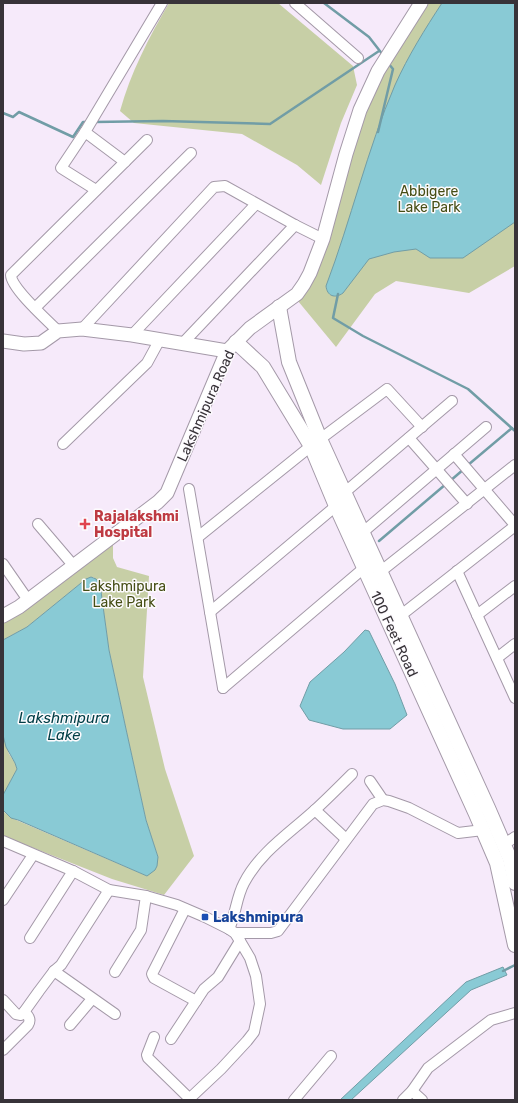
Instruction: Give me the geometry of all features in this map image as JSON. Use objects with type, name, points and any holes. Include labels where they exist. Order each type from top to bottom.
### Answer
[{"type":"main road","name":"100 Feet Road","points":[[279,307],[289,362],[336,506],[497,863],[515,945]]},
{"type":"main road","name":"100 Feet Road","points":[[232,346],[263,368],[315,442],[344,493],[510,859],[515,883]]},
{"type":"street","points":[[96,190],[61,168],[85,132],[162,3]]},
{"type":"street","points":[[295,3],[358,58]]},
{"type":"street","name":"Lakshmipura Road","points":[[3,616],[28,600],[167,494],[232,346],[250,328],[297,294],[310,273],[323,239],[346,154],[360,110],[378,71],[421,3]]},
{"type":"street","points":[[85,132],[125,162]]},
{"type":"street","points":[[58,331],[35,308],[12,281],[11,275],[147,140]]},
{"type":"street","points":[[35,308],[192,153]]},
{"type":"street","points":[[82,329],[214,187],[225,186],[295,226],[323,239]]},
{"type":"street","points":[[132,335],[256,204]]},
{"type":"street","points":[[183,343],[295,226]]},
{"type":"street","points":[[3,341],[24,344],[41,343],[58,331],[82,329],[183,343],[232,346]]},
{"type":"street","points":[[63,444],[147,363],[159,340]]},
{"type":"street","points":[[198,537],[315,442],[387,389],[422,427]]},
{"type":"street","points":[[344,493],[452,401]]},
{"type":"street","points":[[362,533],[486,427]]},
{"type":"street","points":[[409,438],[467,504]]},
{"type":"street","points":[[400,616],[515,526],[454,454]]},
{"type":"street","points":[[380,572],[515,465]]},
{"type":"street","points":[[189,489],[223,688],[364,568]]},
{"type":"street","points":[[210,612],[336,506]]},
{"type":"street","points":[[38,524],[73,565]]},
{"type":"street","points":[[3,564],[28,600]]},
{"type":"street","points":[[457,571],[515,696]]},
{"type":"street","points":[[477,615],[515,586]]},
{"type":"street","points":[[497,658],[515,644]]},
{"type":"street","points":[[171,1039],[205,987],[218,977],[235,935],[236,900],[244,882],[259,861],[271,848],[315,810],[352,774]]},
{"type":"street","points":[[370,781],[383,800],[409,808],[458,833],[483,830]]},
{"type":"street","points":[[235,935],[271,933],[278,931],[373,804],[383,800]]},
{"type":"street","points":[[315,810],[346,839]]},
{"type":"street","points":[[503,845],[515,837]]},
{"type":"street","points":[[3,841],[73,872],[109,890],[146,896],[185,909],[205,917],[235,935],[250,958],[256,976],[260,1004],[254,1032],[221,1070],[189,1100],[148,1058],[147,1055],[154,1037]]},
{"type":"street","points":[[3,900],[33,855]]},
{"type":"street","points":[[30,938],[73,872]]},
{"type":"street","points":[[3,1000],[16,1014],[21,1015],[24,1012],[54,971],[61,965],[71,951],[109,890]]},
{"type":"street","points":[[115,972],[141,930],[146,896]]},
{"type":"street","points":[[185,909],[152,974],[154,978],[196,1002]]},
{"type":"street","points":[[54,971],[115,1014]]},
{"type":"street","points":[[70,1025],[92,999]]},
{"type":"street","points":[[3,1050],[28,1025],[30,1020],[24,1012]]},
{"type":"street","points":[[403,1100],[412,1091],[428,1068],[491,1020],[515,1013]]},
{"type":"street","points":[[294,1100],[331,1056]]},
{"type":"street","points":[[412,1091],[422,1100]]},
{"type":"green space","points":[[169,3],[278,3],[353,66],[357,85],[341,123],[321,185],[297,165],[242,134],[134,123],[120,111],[129,83],[141,56]]},
{"type":"green space","name":"Abbigere Lake Park","points":[[426,3],[515,3],[515,266],[469,293],[396,281],[375,294],[336,347],[298,301],[364,114],[381,73]]},
{"type":"green space","name":"Lakshmipura Lake Park","points":[[113,543],[113,558],[117,567],[149,576],[143,677],[165,769],[194,856],[164,895],[112,879],[3,836],[3,810],[14,819],[147,876],[158,857],[146,820],[109,650],[100,584],[93,577],[86,579],[27,627],[3,640],[3,623],[18,615]]},
{"type":"green space","points":[[3,735],[9,754],[17,769],[3,795]]},
{"type":"water","name":"Abbigere Lake Park","points":[[442,3],[515,3],[515,222],[463,258],[430,258],[416,249],[394,252],[369,259],[343,293],[337,296],[332,296],[328,292],[326,286],[385,110],[405,64]]},
{"type":"water","name":"Lakshmipura Lake","points":[[91,577],[96,579],[100,584],[109,650],[146,820],[158,857],[155,870],[147,876],[11,818],[3,810],[3,795],[17,769],[6,747],[3,735],[3,640],[27,627],[86,579]]},
{"type":"water","points":[[365,630],[369,631],[395,684],[407,715],[390,729],[343,729],[309,720],[300,706],[310,682],[344,652]]},
{"type":"water","points":[[503,967],[507,975],[471,990],[351,1100],[340,1100],[466,982]]},
{"type":"waterway","points":[[324,3],[369,37],[383,55]]},
{"type":"waterway","points":[[94,122],[163,121],[270,124],[379,51]]},
{"type":"waterway","points":[[378,132],[393,69],[388,63]]},
{"type":"waterway","points":[[3,113],[13,117],[19,112],[73,137],[83,122],[87,122]]},
{"type":"waterway","points":[[338,294],[333,318],[363,336],[468,389],[515,431]]},
{"type":"waterway","points":[[468,465],[512,428]]},
{"type":"waterway","points":[[450,481],[464,469]]},
{"type":"waterway","points":[[379,541],[446,484]]},
{"type":"waterway","points":[[503,971],[515,965]]},
{"type":"place","name":"Rajalakshmi Hospital","points":[[85,524]]},
{"type":"place","name":"Lakshmipura","points":[[205,917]]}]
